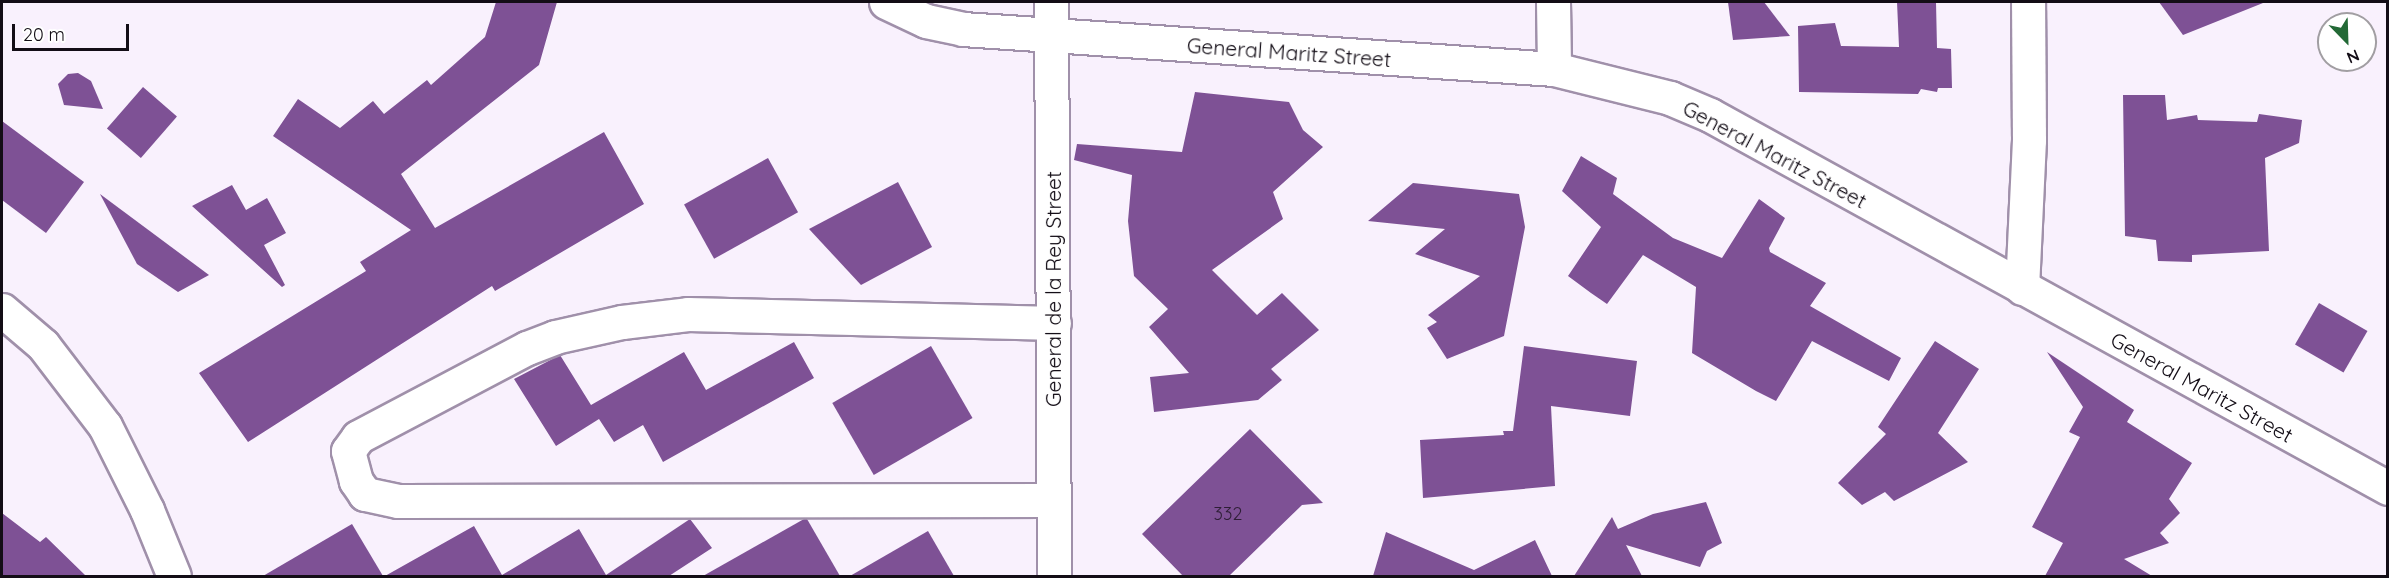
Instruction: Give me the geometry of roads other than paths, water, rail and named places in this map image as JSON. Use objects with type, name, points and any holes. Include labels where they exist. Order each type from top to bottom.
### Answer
[{"type":"street","name":"General Maritz Street","points":[[886,2],[935,23],[1052,37],[1554,69],[1631,86],[1710,115],[2388,488]]},
{"type":"street","name":"General de la Rey Street","points":[[1052,2],[1054,576]]},
{"type":"street","points":[[1553,2],[1554,69]]},
{"type":"street","points":[[2022,288],[2029,140],[2028,2]]},
{"type":"street","points":[[2,310],[43,345],[105,426],[147,510],[174,576]]},
{"type":"street","points":[[1054,324],[688,314],[622,322],[555,337],[527,348],[358,437],[348,451],[362,491],[376,499],[391,501],[1054,500]]}]
